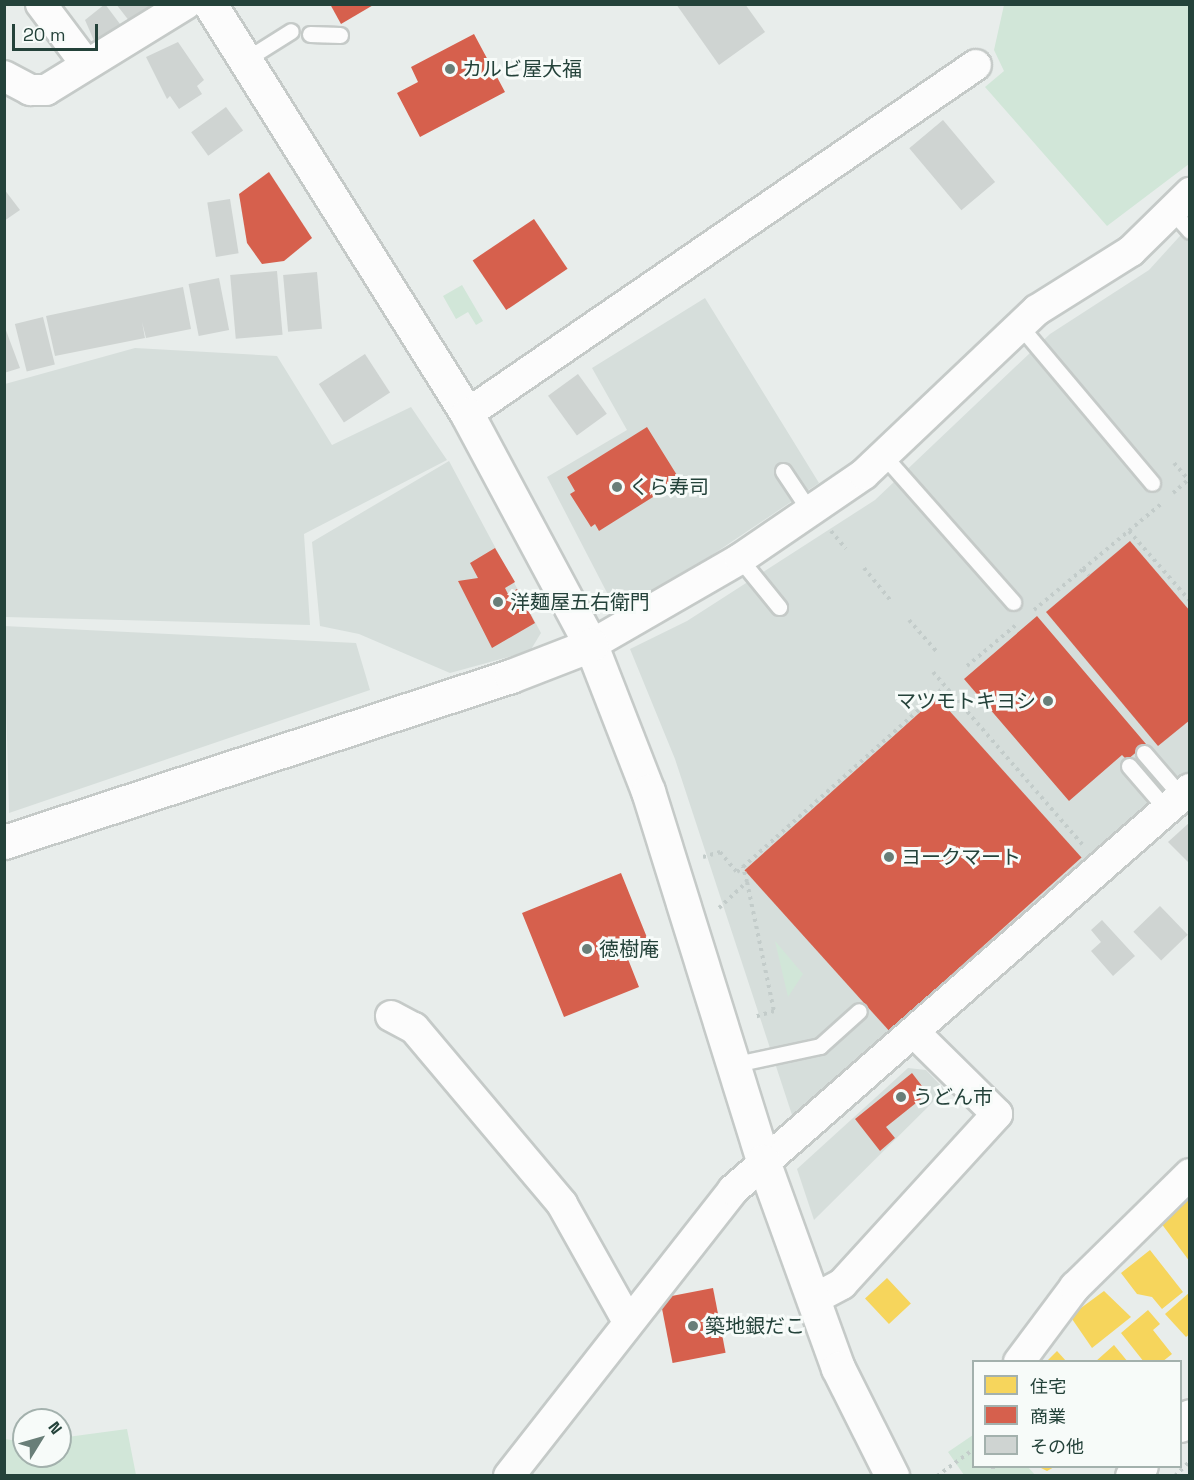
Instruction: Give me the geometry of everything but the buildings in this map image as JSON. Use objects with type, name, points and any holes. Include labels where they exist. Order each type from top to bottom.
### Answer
[{"type":"street","points":[[41,4],[86,64]]},
{"type":"street","points":[[4,76],[30,90],[46,90],[186,4]]},
{"type":"street","points":[[210,4],[467,414],[591,645],[648,790],[763,1161],[838,1368],[892,1476]]},
{"type":"street","points":[[467,414],[976,64]]},
{"type":"street","points":[[4,842],[511,676],[591,645],[740,559],[818,518],[1020,326],[1131,251],[1183,211]]},
{"type":"street","points":[[509,1476],[627,1320],[763,1161],[915,1033],[1179,798]]},
{"type":"street","points":[[391,1016],[414,1028],[562,1204],[627,1320]]},
{"type":"street","points":[[814,1299],[842,1284],[997,1113],[915,1033]]},
{"type":"street","points":[[1020,1360],[1075,1287],[1188,1179]]},
{"type":"lane","points":[[245,60],[291,31]]},
{"type":"lane","points":[[310,34],[340,34]]},
{"type":"lane","points":[[1020,326],[1152,483]]},
{"type":"lane","points":[[884,456],[1013,602]]},
{"type":"lane","points":[[783,471],[818,518]]},
{"type":"lane","points":[[740,559],[780,607]]},
{"type":"lane","points":[[1144,753],[1179,798]]},
{"type":"lane","points":[[1129,766],[1179,798]]},
{"type":"lane","points":[[735,1065],[820,1046],[859,1011]]},
{"type":"path","points":[[1083,569],[1189,478],[1174,463]]},
{"type":"path","points":[[818,518],[846,549]]},
{"type":"path","points":[[1129,531],[1190,601]]},
{"type":"path","points":[[864,568],[891,601]]},
{"type":"path","points":[[909,620],[938,652]]},
{"type":"path","points":[[933,672],[963,700],[1100,867]]},
{"type":"path","points":[[703,857],[720,852],[737,872],[942,689]]},
{"type":"path","points":[[743,867],[774,1011],[754,1017]]},
{"type":"path","points":[[719,908],[747,882]]},
{"type":"path","points":[[937,1476],[972,1450]]},
{"type":"path","points":[[1174,1476],[1190,1461]]},
{"type":"shaded area","points":[[1189,226],[1189,773],[795,1124],[675,759],[630,649],[687,621],[875,500],[1050,334],[1149,270]]},
{"type":"shaded area","points":[[705,298],[819,483],[626,613],[617,612],[547,477],[627,430],[592,368]]},
{"type":"shaded area","points":[[135,348],[277,356],[332,445],[411,407],[447,460],[304,534],[310,625],[5,617],[5,384]]},
{"type":"shaded area","points":[[449,461],[541,633],[530,651],[450,673],[359,634],[320,626],[312,542]]},
{"type":"shaded area","points":[[4,626],[356,643],[370,690],[9,813]]},
{"type":"shaded area","points":[[908,1068],[926,1070],[945,1090],[814,1220],[797,1169]]},
{"type":"green space","points":[[1004,5],[1189,5],[1189,164],[1107,226],[985,87],[1004,71],[994,50]]},
{"type":"green space","points":[[462,285],[483,321],[476,325],[468,312],[456,319],[443,296]]},
{"type":"green space","points":[[775,941],[803,974],[788,997]]},
{"type":"green space","points":[[127,1429],[136,1475],[5,1475],[5,1439],[12,1440],[12,1468],[72,1468],[72,1436]]},
{"type":"green space","points":[[972,1436],[972,1468],[1029,1468],[1035,1475],[964,1475],[948,1452]]},
{"type":"place","name":"カルビ屋大福","points":[[450,69]]},
{"type":"place","name":"くら寿司","points":[[617,487]]},
{"type":"place","name":"洋麺屋五右衛門","points":[[498,602]]},
{"type":"place","name":"マツモトキヨシ","points":[[1048,701]]},
{"type":"place","name":"ヨークマート","points":[[889,857]]},
{"type":"place","name":"徳樹庵","points":[[587,949]]},
{"type":"place","name":"うどん市","points":[[901,1097]]},
{"type":"place","name":"築地銀だこ","points":[[693,1326]]}]
